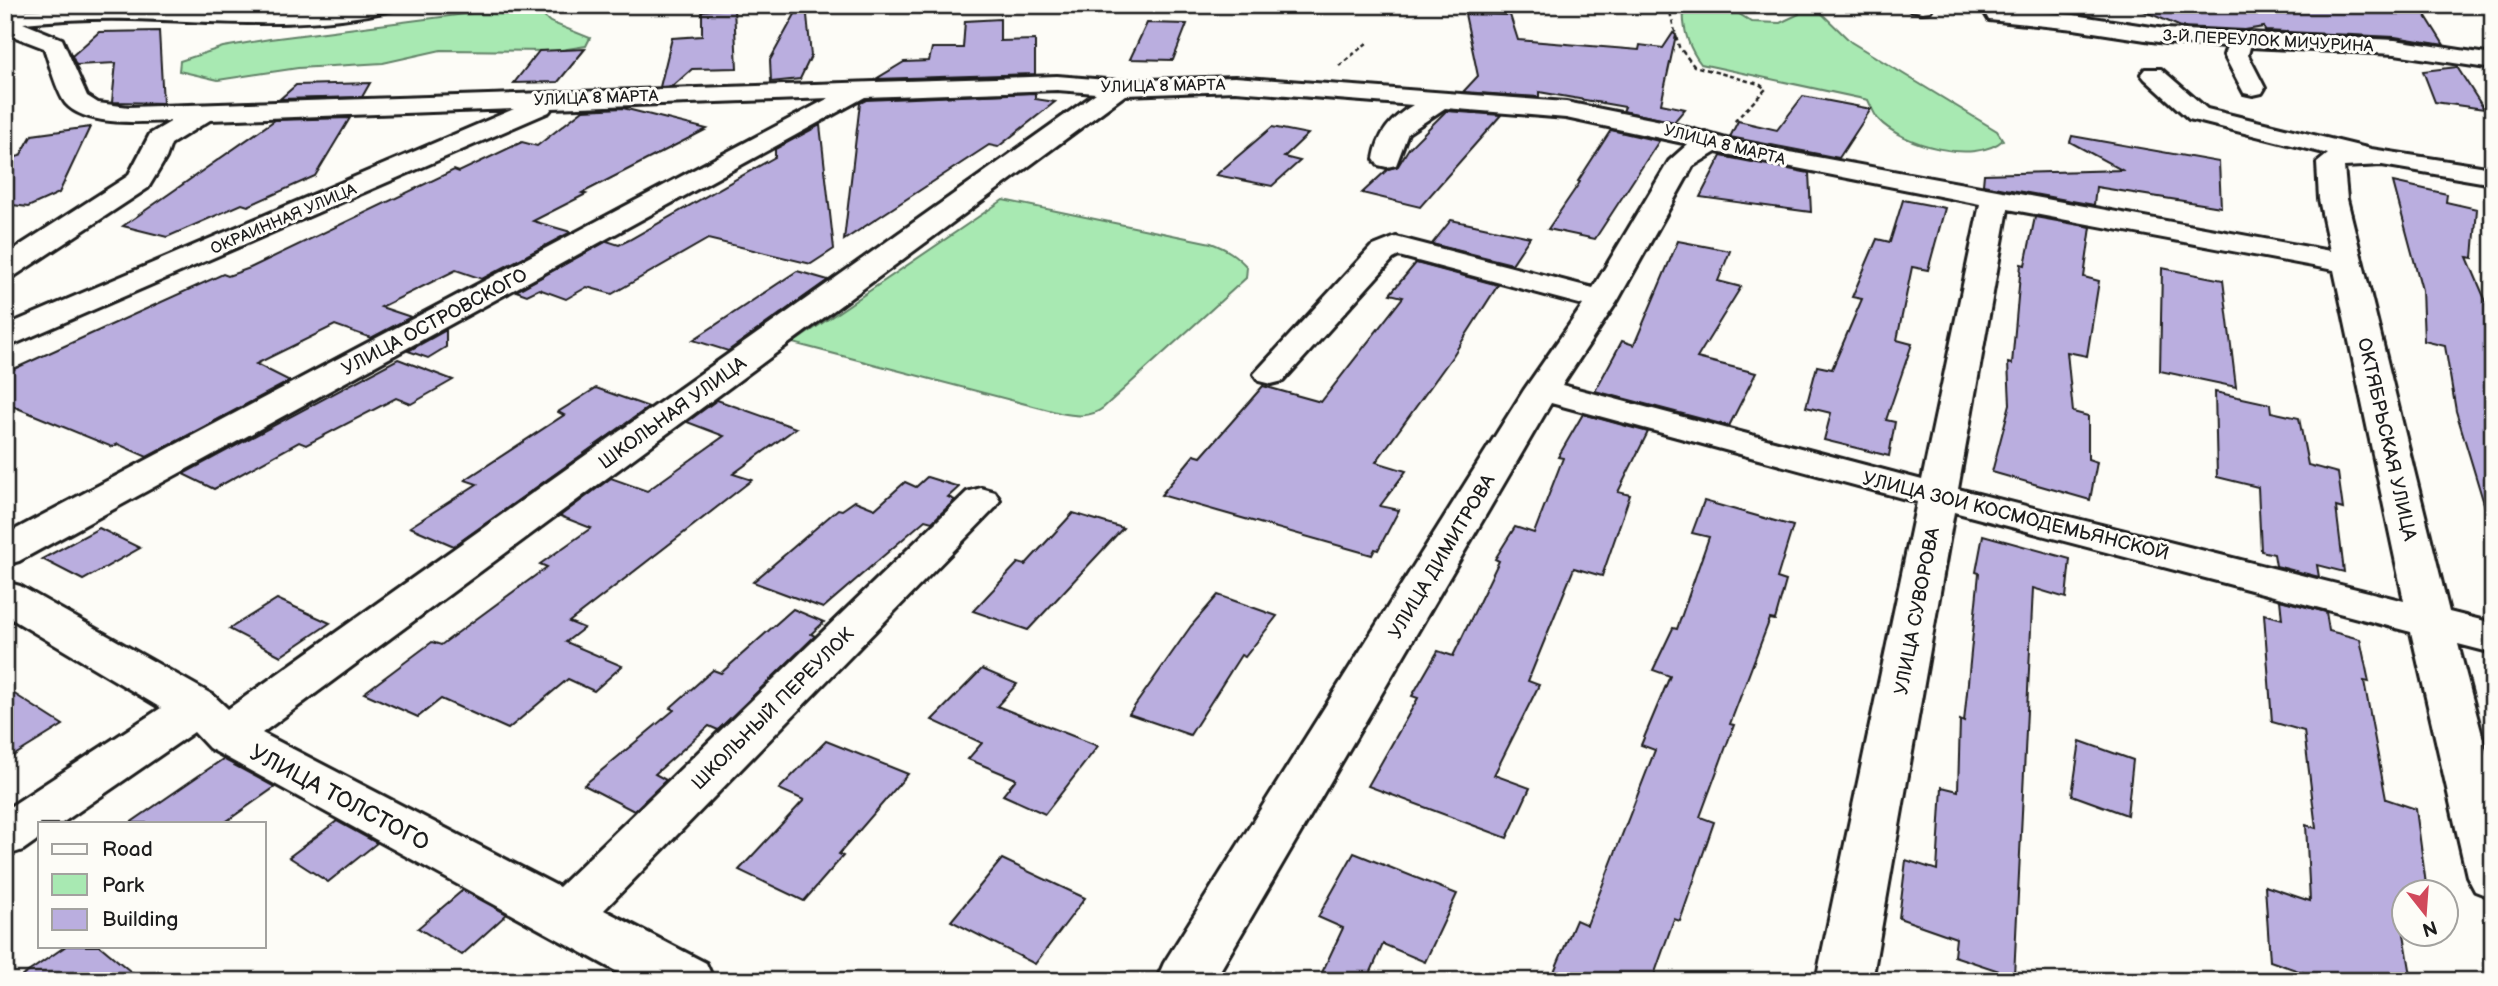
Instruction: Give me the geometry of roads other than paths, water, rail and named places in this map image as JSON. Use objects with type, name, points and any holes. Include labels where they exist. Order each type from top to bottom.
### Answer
[{"type":"street","points":[[5,18],[72,13],[144,13],[226,18],[308,16],[348,13],[384,5]]},
{"type":"street","name":"3-Й ПЕРЕУЛОК МИЧУРИНА","points":[[1997,15],[2074,22],[2165,36],[2240,41],[2348,43],[2440,52],[2493,62]]},
{"type":"street","name":"УЛИЦА 8 МАРТА","points":[[5,26],[24,30],[54,44],[76,100],[91,109],[140,115],[561,98],[1057,83],[1119,88],[1235,84],[1566,110],[1666,130],[1711,145],[2349,264]]},
{"type":"street","points":[[2240,41],[2236,55],[2253,88]]},
{"type":"street","points":[[2153,74],[2198,114],[2367,156]]},
{"type":"street","name":"ШКОЛЬНАЯ УЛИЦА","points":[[5,836],[212,721],[1119,88]]},
{"type":"street","name":"УЛИЦА ОСТРОВСКОГО","points":[[5,552],[863,89]]},
{"type":"street","name":"ОКРАИННАЯ УЛИЦА","points":[[5,338],[561,98]]},
{"type":"street","points":[[1387,159],[1389,143],[1401,123],[1441,100]]},
{"type":"street","points":[[5,269],[138,182],[153,158],[159,140],[205,112]]},
{"type":"street","name":"УЛИЦА ДИМИТРОВА","points":[[1184,981],[1541,390],[1602,300],[1682,161],[1697,150],[1711,145]]},
{"type":"street","name":"ОКТЯБРЬСКАЯ УЛИЦА","points":[[2493,176],[2367,156],[2340,156],[2330,163],[2333,199],[2430,621],[2493,876]]},
{"type":"street","name":"УЛИЦА СУВОРОВА","points":[[1844,981],[1995,200]]},
{"type":"street","points":[[1271,374],[1382,253],[1396,246],[1602,300]]},
{"type":"street","name":"УЛИЦА ЗОИ КОСМОДЕМЬЯНСКОЙ","points":[[1541,390],[1938,496],[2493,638]]},
{"type":"street","name":"ШКОЛЬНЫЙ ПЕРЕУЛОК","points":[[563,917],[981,500]]},
{"type":"street","name":"УЛИЦА ТОЛСТОГО","points":[[5,596],[212,721],[563,917],[686,981]]}]
